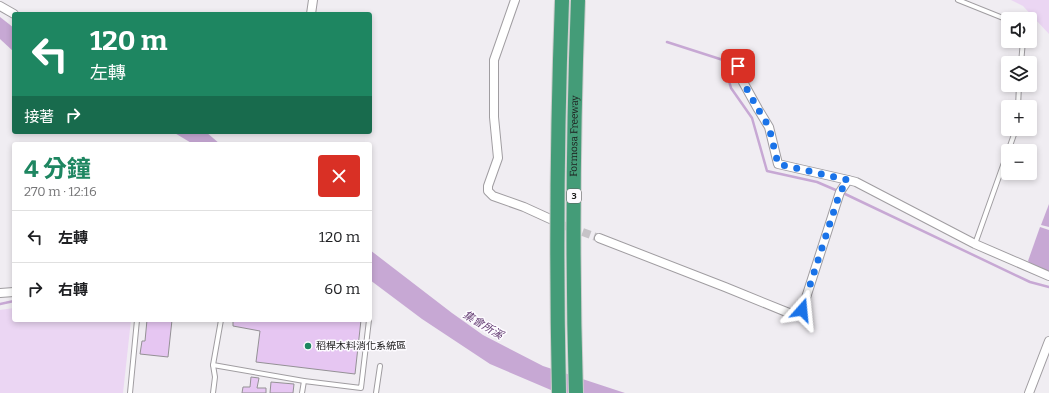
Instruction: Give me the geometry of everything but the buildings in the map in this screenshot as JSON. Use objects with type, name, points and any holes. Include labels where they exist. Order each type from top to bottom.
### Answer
[{"type":"highway","name":"Formosa Freeway","points":[[559,393],[557,311],[558,87],[562,0]]},
{"type":"highway","name":"Formosa Freeway","points":[[576,393],[573,312],[574,114],[578,0]]},
{"type":"street","points":[[311,12],[313,0]]},
{"type":"street","points":[[515,0],[494,60],[494,117],[498,158],[488,186],[488,191],[493,196],[524,207],[560,224]]},
{"type":"street","points":[[0,6],[12,13]]},
{"type":"street","points":[[738,66],[743,82],[769,127],[778,164],[856,182],[975,244],[1049,276]]},
{"type":"street","points":[[599,238],[789,313],[796,312],[802,310],[840,192],[848,180]]},
{"type":"street","points":[[0,294],[12,292]]},
{"type":"street","points":[[1029,393],[1049,341]]},
{"type":"lane","points":[[958,0],[1001,17]]},
{"type":"lane","points":[[975,244],[1014,136]]},
{"type":"lane","points":[[130,393],[137,322]]},
{"type":"lane","points":[[213,393],[216,377],[213,365],[221,322]]},
{"type":"lane","points":[[213,365],[304,381],[361,388],[369,322]]},
{"type":"lane","points":[[376,393],[380,366]]},
{"type":"lane","points":[[302,393],[304,381]]},
{"type":"shaded area","points":[[1011,0],[1049,0],[1049,34],[1037,21],[1037,12],[1029,12],[1023,6]]},
{"type":"shaded area","points":[[0,17],[12,26],[12,50],[0,39]]},
{"type":"shaded area","points":[[176,134],[208,134],[218,142],[190,142]]},
{"type":"shaded area","points":[[1049,204],[1049,227],[1041,225]]},
{"type":"shaded area","points":[[1040,227],[1049,230],[1049,271],[1037,268],[1028,261]]},
{"type":"shaded area","points":[[372,252],[483,335],[543,366],[625,393],[558,393],[490,364],[422,319],[372,282]]},
{"type":"shaded area","points":[[12,308],[12,322],[131,322],[123,393],[0,393],[0,310]]},
{"type":"waterway","points":[[667,42],[723,60],[731,88],[752,118],[767,171],[817,182],[838,191]]},
{"type":"waterway","points":[[843,193],[1030,282],[1049,287]]},
{"type":"waterway","points":[[0,304],[12,301]]},
{"type":"tunnel","points":[[560,224],[599,238]]},
{"type":"place","name":"稻桿木料消化系統區","points":[[308,346]]},
{"type":"route","points":[[738,66],[743,82],[769,127],[778,164],[848,180],[840,192],[802,310]]},
{"type":"water label","name":"集會所溪","points":[[483,325]]}]
